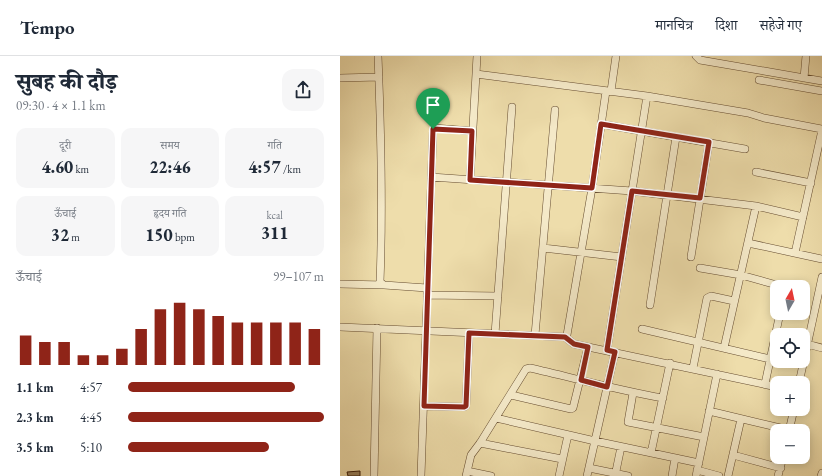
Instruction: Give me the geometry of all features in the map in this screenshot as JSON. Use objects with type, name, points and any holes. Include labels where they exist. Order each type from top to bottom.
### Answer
[{"type":"street","points":[[378,56],[382,177],[380,282],[384,285]]},
{"type":"street","points":[[470,180],[477,56]]},
{"type":"street","points":[[567,339],[601,124],[616,56]]},
{"type":"street","points":[[696,56],[700,60],[822,82]]},
{"type":"street","points":[[804,78],[806,56]]},
{"type":"street","points":[[476,74],[647,96],[748,113],[764,118],[822,130],[795,253]]},
{"type":"street","points":[[340,78],[379,77]]},
{"type":"street","points":[[759,80],[822,91]]},
{"type":"street","points":[[607,350],[647,96]]},
{"type":"street","points":[[495,334],[512,107]]},
{"type":"street","points":[[535,336],[555,110]]},
{"type":"street","points":[[601,124],[745,149]]},
{"type":"street","points":[[421,476],[433,129],[472,131]]},
{"type":"street","points":[[650,305],[676,137]]},
{"type":"street","points":[[691,258],[709,142]]},
{"type":"street","points":[[756,172],[811,183]]},
{"type":"street","points":[[431,177],[667,194],[756,206],[803,217]]},
{"type":"street","points":[[724,348],[756,206]]},
{"type":"street","points":[[748,243],[822,259]]},
{"type":"street","points":[[543,248],[622,257]]},
{"type":"street","points":[[700,268],[741,275],[770,283]]},
{"type":"street","points":[[810,334],[819,303],[822,277]]},
{"type":"street","points":[[340,284],[384,285],[427,292],[498,296]]},
{"type":"street","points":[[693,368],[707,298],[711,296],[734,301]]},
{"type":"street","points":[[340,327],[535,336],[567,339],[574,344],[670,363],[770,385]]},
{"type":"street","points":[[374,476],[377,328]]},
{"type":"street","points":[[642,329],[770,359],[764,384]]},
{"type":"street","points":[[424,406],[466,406],[469,333]]},
{"type":"street","points":[[810,345],[822,348]]},
{"type":"street","points":[[511,395],[571,409],[575,407],[588,347]]},
{"type":"street","points":[[587,476],[615,352]]},
{"type":"street","points":[[651,453],[670,363]]},
{"type":"street","points":[[491,476],[467,473],[471,455],[511,395],[525,370],[528,368],[633,393],[663,398]]},
{"type":"street","points":[[697,470],[717,374]]},
{"type":"street","points":[[633,393],[628,422],[704,437]]},
{"type":"street","points":[[709,411],[770,425]]},
{"type":"street","points":[[496,418],[675,458],[697,470],[719,476]]},
{"type":"street","points":[[728,476],[741,418]]},
{"type":"street","points":[[559,476],[568,435]]},
{"type":"street","points":[[480,443],[562,459]]},
{"type":"street","points":[[615,475],[621,447]]},
{"type":"street","points":[[733,455],[780,468]]},
{"type":"street","points":[[672,476],[675,458]]},
{"type":"street","points":[[778,476],[781,464]]},
{"type":"street","points":[[589,468],[615,475],[628,476]]},
{"type":"building","points":[[360,471],[360,476],[348,476],[347,472]]},
{"type":"route","points":[[601,124],[709,142],[700,198],[632,191],[607,350],[615,352],[607,387],[581,380],[588,347],[574,344],[565,337],[469,333],[466,406],[424,406],[433,129],[472,131],[470,180],[592,188],[601,124]]}]
